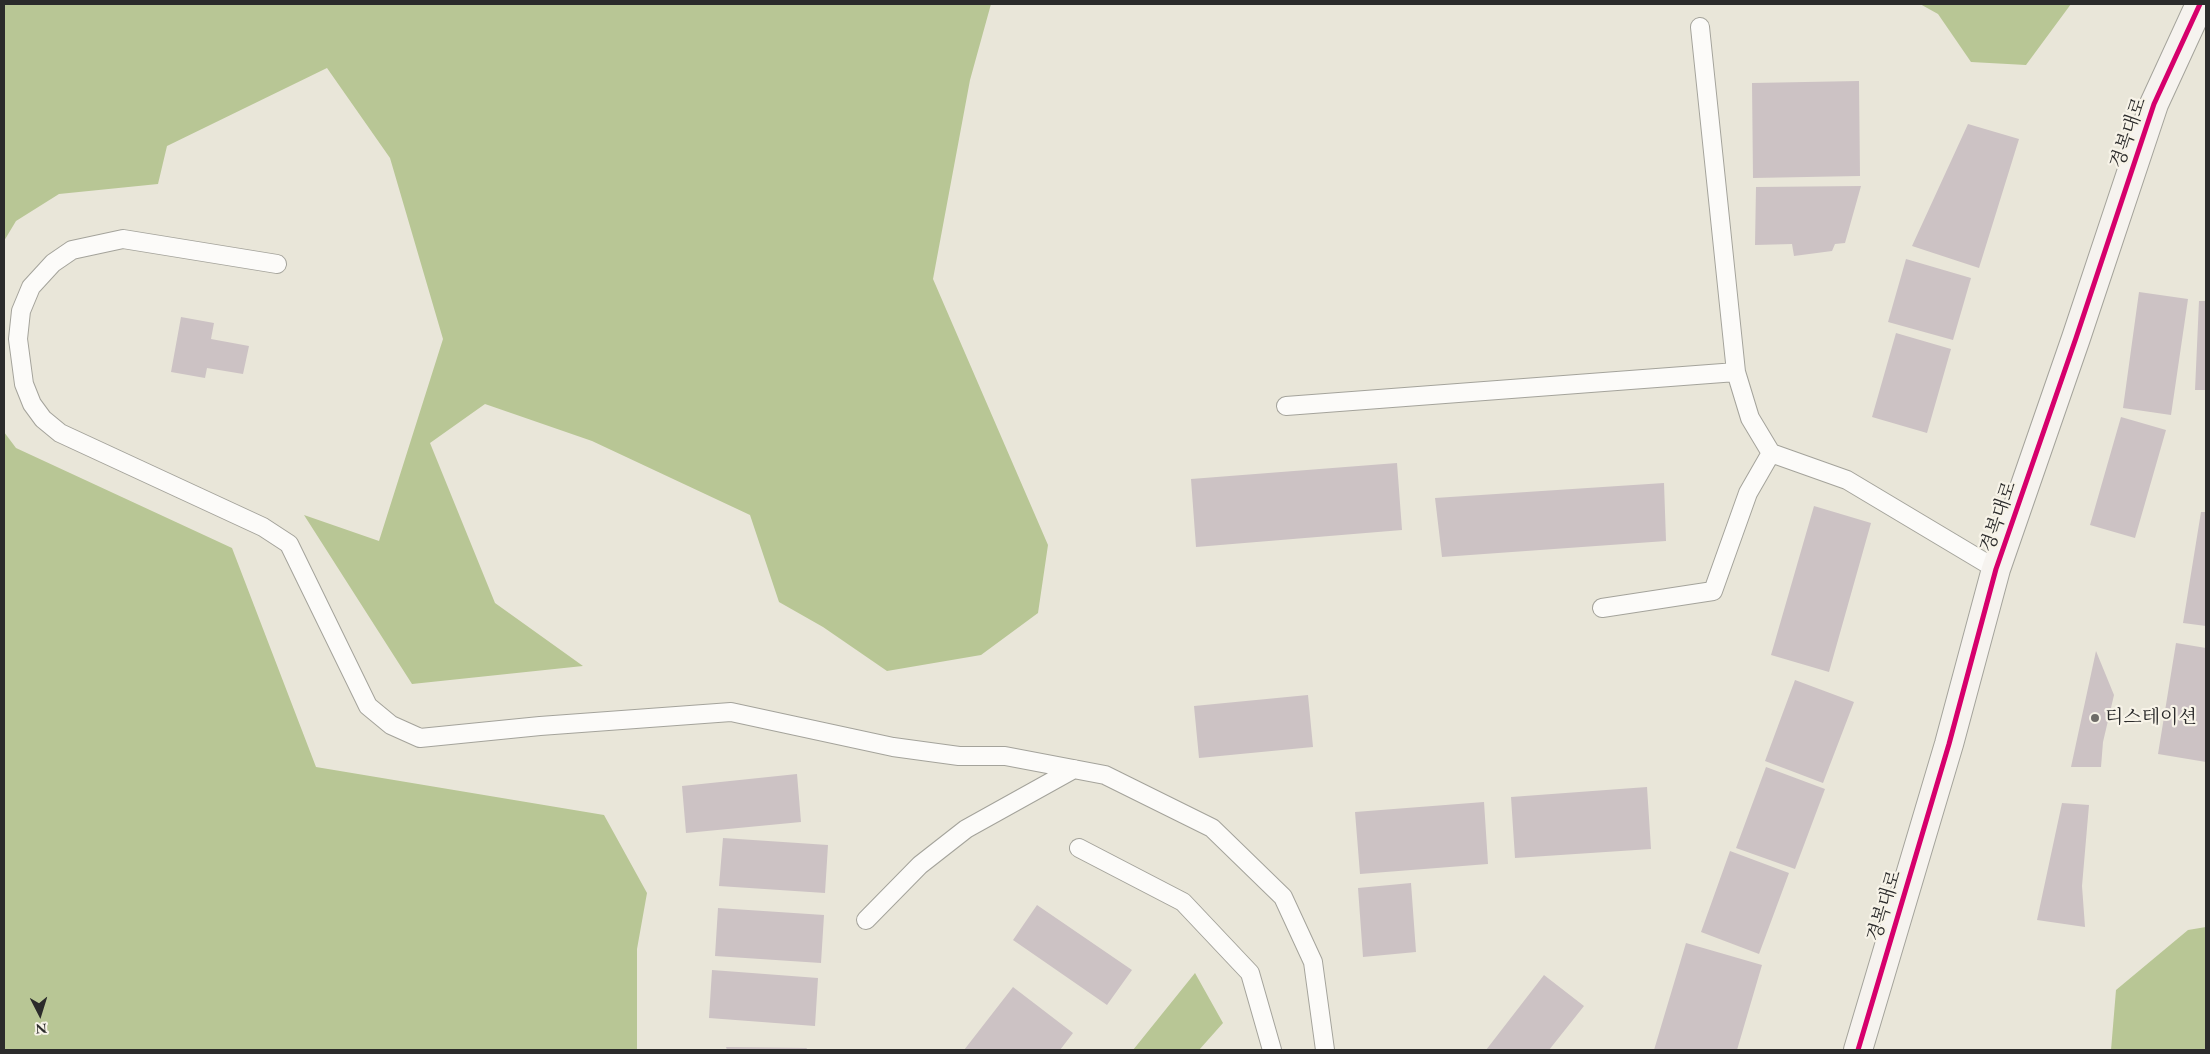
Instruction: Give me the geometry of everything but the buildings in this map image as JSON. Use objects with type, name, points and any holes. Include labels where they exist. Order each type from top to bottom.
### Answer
[{"type":"street","name":"경복대로","points":[[1858,1050],[1949,744],[1996,569],[2154,104],[2200,4]]},
{"type":"lane","points":[[1700,26],[1736,372],[1750,418],[1771,453],[1847,480],[1996,569]]},
{"type":"lane","points":[[277,264],[123,239],[72,250],[53,263],[32,287],[22,311],[18,339],[24,384],[32,404],[44,419],[60,433],[263,527],[289,544],[368,706],[392,725],[420,738],[540,726],[731,712],[893,747],[959,756],[1005,756],[1105,775],[1212,828],[1283,897],[1313,962],[1325,1050]]},
{"type":"lane","points":[[1286,406],[1736,372]]},
{"type":"lane","points":[[1602,608],[1713,591],[1748,493],[1771,453]]},
{"type":"lane","points":[[866,920],[920,864],[966,829],[1074,769]]},
{"type":"lane","points":[[1079,848],[1183,902],[1250,973],[1272,1050]]},
{"type":"green space","points":[[4,4],[991,4],[970,80],[933,279],[1048,545],[1038,613],[981,655],[887,671],[823,627],[779,602],[750,515],[592,441],[485,404],[430,443],[495,603],[583,666],[412,684],[304,515],[379,541],[443,339],[390,158],[327,68],[167,146],[158,184],[59,194],[16,221],[4,241]]},
{"type":"green space","points":[[1920,4],[2071,4],[2026,65],[1971,62],[1938,14]]},
{"type":"green space","points":[[4,432],[16,448],[232,548],[316,767],[604,815],[647,893],[637,949],[637,1050],[4,1050]]},
{"type":"green space","points":[[2206,927],[2206,1050],[2111,1050],[2116,990],[2188,930]]},
{"type":"green space","points":[[1195,973],[1223,1023],[1199,1050],[1133,1050]]},
{"type":"cycle path","points":[[1858,1050],[1949,744],[1996,569],[2154,104],[2200,4]]},
{"type":"place","name":"티스테이션","points":[[2095,718]]}]
